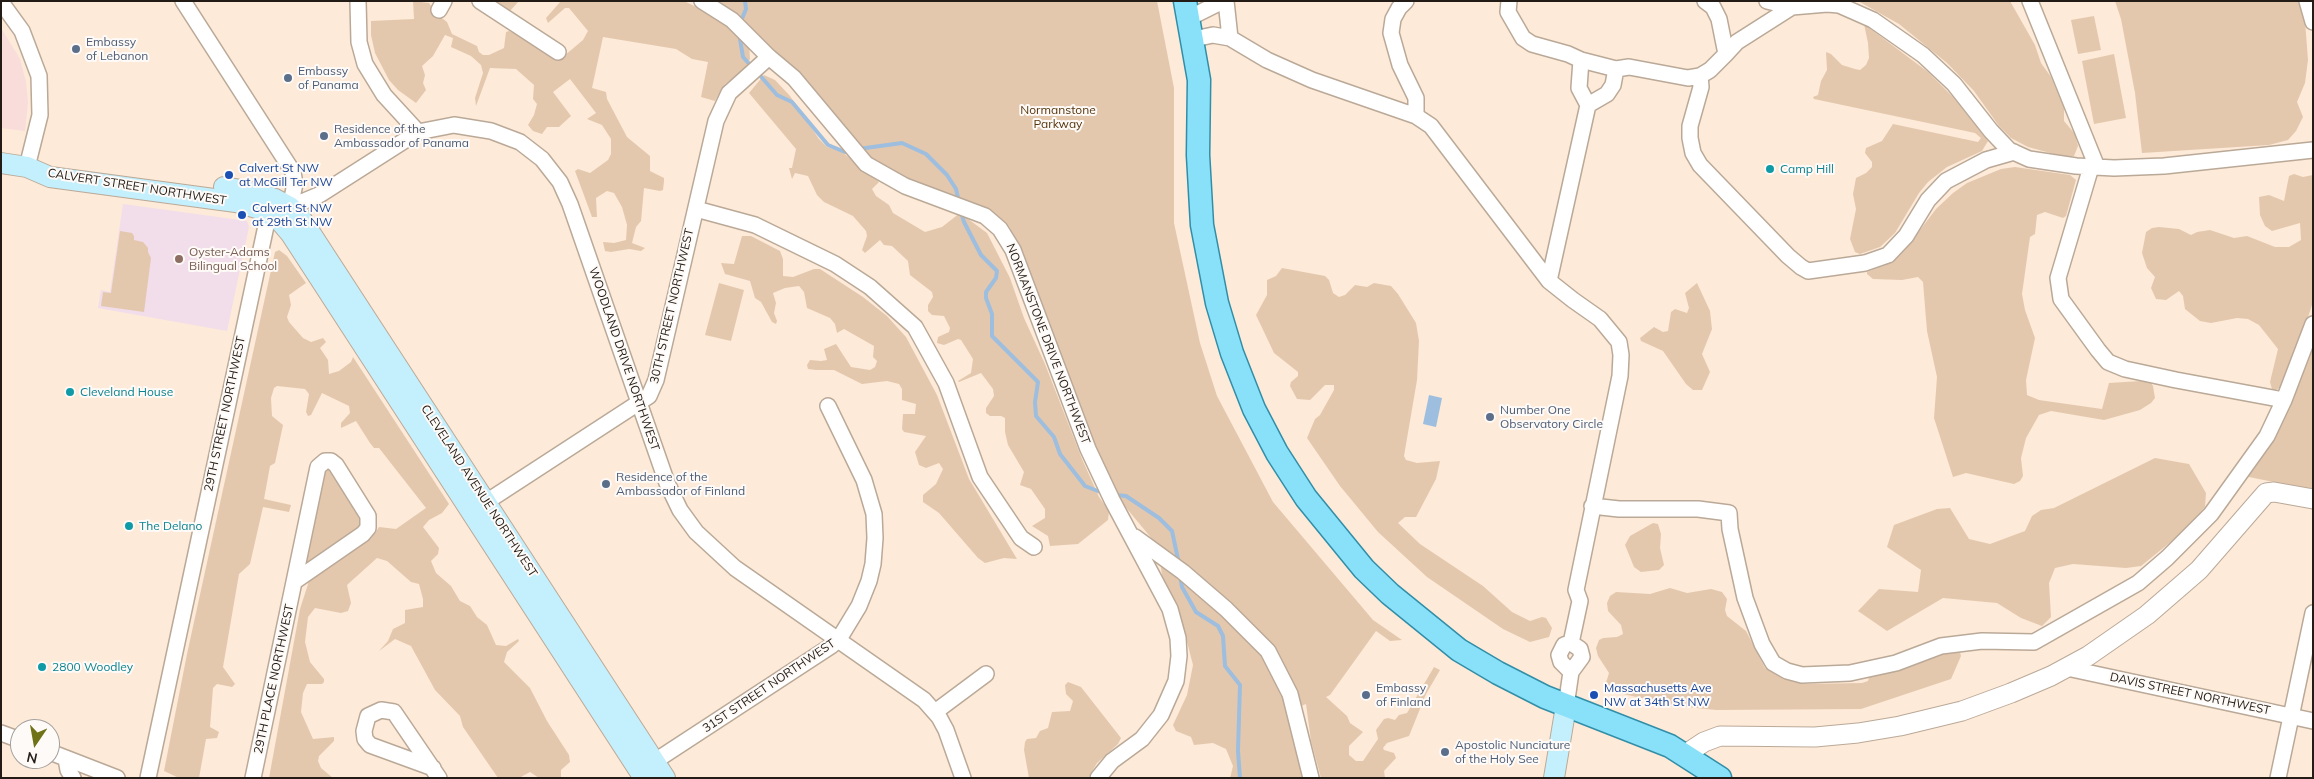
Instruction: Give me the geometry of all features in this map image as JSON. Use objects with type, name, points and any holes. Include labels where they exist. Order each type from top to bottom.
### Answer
[{"type":"main road","points":[[1190,19],[1199,80],[1199,191],[1208,261],[1219,311],[1240,376],[1254,409],[1277,453],[1323,521],[1364,569],[1390,594],[1461,651],[1498,674],[1566,706],[1649,737],[1686,754],[1720,778]]},
{"type":"main road","name":"CALVERT STREET NORTHWEST","points":[[1,163],[27,167],[52,164],[158,185],[250,191],[275,199],[282,212]]},
{"type":"main road","name":"CLEVELAND AVENUE NORTHWEST","points":[[282,212],[302,221],[353,314],[651,772]]},
{"type":"main road","points":[[1554,778],[1566,706]]},
{"type":"street","name":"29TH STREET NORTHWEST","points":[[148,778],[264,233],[268,223],[282,212],[295,184],[293,172],[183,1]]},
{"type":"street","points":[[282,212],[321,194],[418,132],[384,95],[364,64],[359,42],[358,1]]},
{"type":"street","points":[[480,1],[558,52]]},
{"type":"street","name":"NORMANSTONE DRIVE NORTHWEST","points":[[702,1],[732,20],[746,32],[759,66],[794,78],[853,151],[871,168],[898,183],[961,205],[985,216],[996,224],[1013,250],[1082,434],[1109,495],[1132,535],[1173,620],[1179,645],[1178,668],[1169,700],[1155,725],[1138,742],[1108,765],[1098,778]]},
{"type":"street","points":[[1230,38],[1224,1],[1190,19],[1212,35],[1230,38],[1267,60],[1312,80],[1416,116],[1431,126],[1550,281],[1572,300],[1600,318],[1619,342],[1621,355],[1620,376],[1576,590],[1571,598],[1566,646],[1560,658],[1571,672]]},
{"type":"street","points":[[1406,1],[1399,8],[1393,19],[1391,33],[1400,65],[1416,98],[1416,116]]},
{"type":"street","points":[[1705,1],[1713,7],[1718,19],[1726,54]]},
{"type":"street","points":[[1767,1],[1792,7],[1827,2],[1850,9],[1873,20],[1916,50],[1954,84],[1991,131],[2014,152],[2029,159],[2094,167],[2164,166],[2313,150]]},
{"type":"street","points":[[2030,1],[2094,167],[2058,278],[2061,299],[2108,362],[2125,369],[2284,400]]},
{"type":"street","points":[[2307,1],[2313,22]]},
{"type":"street","points":[[1,2],[22,32],[31,50],[38,76],[40,116],[27,167]]},
{"type":"street","points":[[1508,2],[1508,12],[1523,38],[1532,44],[1616,69],[1629,67],[1688,78],[1700,76],[1710,70],[1737,42],[1792,7]]},
{"type":"street","points":[[1550,281],[1588,105],[1578,88],[1581,60]]},
{"type":"street","name":"30TH STREET NORTHWEST","points":[[478,507],[649,396],[656,380],[719,112],[729,93],[759,66]]},
{"type":"street","points":[[1588,105],[1607,94],[1613,85],[1616,69]]},
{"type":"street","points":[[1700,76],[1701,87],[1690,126],[1693,153],[1700,165],[1788,256],[1808,271],[1865,263],[1888,255],[1906,236],[1928,200],[1946,181],[1986,160],[2014,152]]},
{"type":"street","name":"WOODLAND DRIVE NORTHWEST","points":[[418,132],[446,125],[492,131],[513,139],[531,150],[551,170],[567,197],[671,494],[696,532],[735,568],[918,695],[935,712],[949,737],[963,778]]},
{"type":"street","points":[[696,208],[755,225],[835,264],[870,287],[915,327],[946,382],[980,477],[1021,538],[1034,547]]},
{"type":"street","points":[[1592,506],[1619,509],[1698,509],[1729,513],[1730,529],[1745,598],[1762,644],[1773,663],[1787,671],[1802,675],[1850,672],[1896,663],[1941,646],[1982,640],[2034,642],[2138,583],[2193,533],[2232,487],[2267,436],[2284,400],[2313,324]]},
{"type":"street","name":"31ST STREET NORTHWEST","points":[[651,772],[821,654],[839,639],[867,589],[873,564],[875,531],[870,498],[864,480],[828,406]]},
{"type":"street","name":"29TH PLACE NORTHWEST","points":[[253,778],[318,466],[325,461],[331,461],[336,465],[368,516],[368,528],[363,534],[295,581]]},
{"type":"street","points":[[1686,754],[1704,742],[1720,736],[1841,735],[1921,722],[1991,701],[2067,668],[2106,645],[2155,609],[2212,556],[2261,496],[2270,492],[2279,492],[2313,500]]},
{"type":"street","points":[[1132,535],[1183,572],[1245,626],[1273,658],[1292,699],[1311,778]]},
{"type":"street","points":[[2278,778],[2313,613]]},
{"type":"street","points":[[1566,646],[1580,649],[1582,657],[1571,672],[1566,706]]},
{"type":"street","name":"DAVIS STREET NORTHWEST","points":[[2067,668],[2313,721]]},
{"type":"street","points":[[935,712],[986,674]]},
{"type":"street","points":[[381,710],[394,712],[436,773],[370,745],[364,731],[368,716],[381,710]]},
{"type":"street","points":[[60,756],[117,778]]},
{"type":"street","points":[[66,759],[68,770],[73,778]]},
{"type":"shaded area","points":[[1,28],[20,59],[26,82],[28,102],[25,131],[1,128]]},
{"type":"shaded area","name":"Oyster-Adams Bilingual School","points":[[123,204],[247,221],[249,227],[227,331],[98,308],[101,290],[110,292]]},
{"type":"green space","points":[[413,1],[429,3],[438,15],[447,22],[452,34],[477,46],[479,52],[483,55],[489,55],[504,48],[506,32],[509,31],[530,40],[558,61],[583,40],[588,31],[569,8],[565,8],[548,23],[546,18],[561,1],[684,1],[733,25],[749,43],[750,59],[744,70],[725,84],[715,101],[701,97],[708,62],[692,59],[676,49],[603,37],[592,88],[606,92],[607,99],[627,137],[650,156],[650,171],[664,178],[663,190],[644,188],[641,221],[636,227],[632,243],[645,248],[641,251],[629,249],[605,251],[603,242],[614,243],[626,240],[627,225],[622,207],[614,193],[607,191],[596,198],[597,217],[592,217],[575,171],[578,169],[590,173],[608,160],[611,154],[611,139],[602,125],[587,119],[596,113],[570,79],[553,92],[571,116],[559,127],[547,127],[542,134],[533,131],[528,125],[534,115],[537,104],[533,99],[534,85],[516,69],[490,68],[476,106],[475,98],[483,73],[481,65],[471,56],[451,47],[453,38],[445,35],[433,56],[422,66],[425,75],[423,83],[426,90],[416,103],[398,90],[389,80],[375,53],[371,35],[371,21],[414,19]]},
{"type":"green space","points":[[496,1],[519,1],[509,12],[491,3]]},
{"type":"green space","name":"Normanstone Parkway","points":[[707,1],[1157,1],[1174,88],[1174,223],[1200,343],[1217,396],[1273,502],[1373,620],[1402,640],[1390,641],[1376,631],[1330,695],[1326,697],[1347,716],[1350,723],[1363,732],[1349,746],[1349,755],[1356,761],[1363,761],[1378,739],[1376,730],[1384,719],[1395,720],[1399,715],[1407,713],[1434,667],[1440,670],[1426,694],[1409,736],[1387,743],[1383,748],[1394,753],[1396,758],[1384,771],[1385,778],[1321,778],[1311,741],[1306,704],[1287,712],[1307,778],[1230,778],[1233,766],[1226,749],[1213,743],[1194,745],[1191,737],[1176,731],[1173,725],[1187,695],[1193,665],[1182,622],[1164,590],[1158,546],[1112,491],[1039,301],[1028,265],[1009,226],[988,210],[907,184],[864,160],[850,137]]},
{"type":"green space","points":[[1858,1],[2010,1],[2035,45],[2041,63],[2051,77],[2064,108],[2064,121],[2075,134],[2078,146],[2074,156],[2065,157],[2028,147],[2011,138],[1999,126],[1974,91],[1947,63],[1899,24]]},
{"type":"green space","points":[[2115,1],[2298,1],[2305,21],[2308,60],[2305,83],[2297,102],[2303,117],[2296,131],[2288,140],[2269,145],[2142,153],[2135,93],[2121,19]]},
{"type":"green space","points":[[2094,16],[2101,50],[2078,54],[2071,20]]},
{"type":"green space","points":[[1864,24],[1928,72],[1953,97],[1988,141],[1982,151],[1947,167],[1928,182],[1919,193],[1895,233],[1880,247],[1860,254],[1855,252],[1850,239],[1856,209],[1853,194],[1856,178],[1866,173],[1872,167],[1872,162],[1865,153],[1866,148],[1882,141],[1893,124],[1978,142],[1981,138],[1975,133],[1814,99],[1813,97],[1818,95],[1821,81],[1827,70],[1826,52],[1831,54],[1842,65],[1860,70],[1866,65],[1869,58]]},
{"type":"green space","points":[[2114,54],[2126,118],[2094,124],[2082,61]]},
{"type":"green space","points":[[764,75],[775,80],[790,96],[819,139],[827,147],[841,151],[879,182],[872,189],[876,196],[889,205],[893,213],[925,232],[942,227],[960,213],[987,233],[1010,278],[1024,318],[1045,364],[1082,459],[1099,497],[1109,511],[1108,520],[1078,544],[1050,546],[1048,536],[1032,526],[1045,518],[1045,509],[1031,489],[1020,485],[1024,472],[1008,445],[1005,432],[1005,418],[990,416],[986,413],[986,408],[994,396],[993,389],[981,373],[958,381],[971,373],[973,359],[961,340],[958,339],[944,345],[937,343],[938,337],[949,332],[950,328],[944,316],[932,315],[928,311],[928,305],[933,297],[932,292],[910,275],[908,261],[892,246],[884,245],[880,240],[865,253],[862,250],[867,236],[866,231],[853,216],[824,202],[817,195],[808,176],[795,173],[792,179],[789,168],[792,168],[796,149],[749,93]]},
{"type":"green space","points":[[2015,167],[2070,175],[2076,180],[2066,216],[2063,218],[2045,212],[2037,215],[2035,234],[2030,237],[2022,294],[2025,310],[2035,338],[2026,380],[2027,395],[2039,400],[2102,409],[2109,383],[2141,381],[2151,383],[2155,398],[2140,410],[2104,420],[2051,411],[2039,415],[2026,438],[2021,458],[2023,476],[2020,481],[2014,484],[1966,473],[1953,477],[1934,418],[1937,377],[1927,331],[1923,282],[1918,277],[1902,280],[1873,279],[1867,272],[1886,265],[1904,251],[1936,209],[1967,183],[2001,169]]},
{"type":"green space","points":[[2294,174],[2303,177],[2313,175],[2313,302],[2292,365],[2282,387],[2275,390],[2272,389],[2270,382],[2278,349],[2259,325],[2248,319],[2237,318],[2211,323],[2200,321],[2185,309],[2183,296],[2179,291],[2166,300],[2156,299],[2151,288],[2155,277],[2147,268],[2142,253],[2146,232],[2152,228],[2159,227],[2179,229],[2191,235],[2210,230],[2234,238],[2247,236],[2275,247],[2289,247],[2301,240],[2300,223],[2272,231],[2265,226],[2260,215],[2259,197],[2269,195],[2284,201],[2289,176]]},
{"type":"green space","points":[[120,231],[132,233],[134,240],[143,242],[148,248],[151,258],[144,312],[101,306],[103,292],[111,293]]},
{"type":"green space","points":[[742,236],[751,236],[780,251],[783,259],[783,276],[793,277],[814,269],[820,269],[863,297],[887,316],[906,337],[937,395],[969,479],[1017,559],[1004,558],[985,563],[978,558],[939,513],[923,502],[923,495],[936,484],[943,469],[939,463],[926,468],[919,465],[915,452],[926,436],[904,432],[902,429],[903,414],[915,414],[916,404],[902,400],[902,389],[899,384],[887,381],[862,384],[834,370],[808,369],[807,365],[810,360],[827,360],[824,349],[836,344],[851,367],[870,370],[875,367],[877,361],[873,357],[874,346],[844,329],[837,333],[835,324],[830,318],[807,308],[804,292],[799,286],[785,288],[773,293],[776,303],[774,313],[777,321],[776,324],[772,322],[761,302],[755,298],[750,281],[725,274],[721,263],[734,264]]},
{"type":"green space","points":[[279,250],[287,256],[306,283],[289,295],[291,305],[287,317],[289,322],[303,338],[311,342],[323,338],[326,342],[320,348],[328,360],[329,374],[339,371],[351,362],[353,357],[449,504],[442,513],[429,520],[423,527],[439,548],[438,554],[431,561],[436,573],[451,586],[460,601],[470,606],[477,617],[487,625],[496,645],[506,646],[518,639],[519,641],[507,652],[504,662],[530,688],[547,721],[569,755],[570,762],[561,770],[561,778],[539,778],[530,772],[519,778],[498,778],[463,727],[460,716],[435,690],[411,646],[395,639],[379,651],[388,641],[393,629],[405,623],[405,610],[423,607],[423,599],[419,584],[411,582],[387,561],[377,558],[347,585],[351,603],[348,611],[341,613],[315,608],[308,617],[305,642],[310,662],[324,679],[324,682],[322,684],[307,684],[303,693],[301,712],[313,739],[334,737],[334,741],[319,756],[318,761],[321,768],[333,778],[269,778],[300,609],[309,581],[317,573],[372,537],[379,527],[396,529],[426,508],[379,448],[374,448],[356,421],[341,428],[341,423],[350,413],[349,406],[322,393],[311,415],[308,416],[306,412],[309,394],[305,389],[277,386],[274,388],[271,398],[272,416],[283,425],[275,463],[270,466],[264,499],[291,505],[289,512],[263,507],[250,564],[239,574],[223,667],[235,684],[232,687],[217,684],[213,688],[210,727],[219,732],[217,738],[206,739],[199,778],[179,778],[164,771],[187,654],[275,252]]},
{"type":"green space","points":[[1282,268],[1325,276],[1329,280],[1333,293],[1339,297],[1345,295],[1355,285],[1367,287],[1374,283],[1391,286],[1398,294],[1416,323],[1419,341],[1417,380],[1404,456],[1406,460],[1417,463],[1440,461],[1436,479],[1416,517],[1405,517],[1398,523],[1420,544],[1483,586],[1512,612],[1530,621],[1542,617],[1546,618],[1552,628],[1549,637],[1530,642],[1503,629],[1427,577],[1378,532],[1340,486],[1307,438],[1315,419],[1320,415],[1334,390],[1334,385],[1325,385],[1310,400],[1297,399],[1290,386],[1291,382],[1298,376],[1298,372],[1274,353],[1256,315],[1267,295],[1267,280],[1276,276]]},
{"type":"green space","points":[[719,283],[744,290],[731,341],[705,335]]},
{"type":"green space","points":[[1697,283],[1710,311],[1712,329],[1702,354],[1710,372],[1702,390],[1693,390],[1686,384],[1663,351],[1641,341],[1640,338],[1654,327],[1663,332],[1668,331],[1671,312],[1675,309],[1687,313],[1689,308],[1685,293]]},
{"type":"green space","points":[[2313,339],[2313,490],[2244,476]]},
{"type":"green space","points":[[2155,458],[2189,464],[2206,493],[2205,507],[2183,532],[2141,566],[2126,568],[2073,564],[2055,568],[2049,583],[2051,617],[2042,626],[2021,618],[1997,603],[1943,598],[1887,631],[1858,611],[1879,589],[1918,592],[1921,570],[1887,547],[1894,525],[1937,509],[1950,508],[1969,539],[1990,544],[2025,531],[2032,516],[2041,510],[2054,508]]},
{"type":"green space","points":[[330,469],[361,515],[362,521],[355,532],[307,563],[305,562],[322,471]]},
{"type":"green space","points":[[1653,523],[1658,524],[1661,534],[1660,548],[1664,565],[1659,570],[1641,572],[1634,567],[1625,545],[1630,536]]},
{"type":"green space","points":[[1670,588],[1687,593],[1711,589],[1722,592],[1727,599],[1725,610],[1727,616],[1746,631],[1765,668],[1783,679],[1803,684],[1862,683],[1868,681],[1870,674],[1905,668],[1942,653],[1955,651],[1960,652],[1961,656],[1951,679],[1861,709],[1716,710],[1677,706],[1610,691],[1605,686],[1609,673],[1598,656],[1596,648],[1599,640],[1623,634],[1621,625],[1608,611],[1607,603],[1610,596],[1616,592],[1650,594]]},
{"type":"green space","points":[[1068,682],[1081,687],[1121,738],[1118,744],[1097,763],[1088,778],[1029,778],[1024,750],[1025,742],[1027,739],[1036,738],[1040,731],[1048,728],[1052,712],[1070,711],[1073,701],[1066,694],[1065,685]]},
{"type":"water","points":[[1429,395],[1442,398],[1436,427],[1423,424]]},
{"type":"waterway","points":[[741,21],[746,9],[745,1]]},
{"type":"waterway","points":[[739,33],[743,57],[752,67]]},
{"type":"waterway","points":[[757,72],[777,95],[792,102],[828,145],[845,152],[849,151]]},
{"type":"waterway","points":[[858,149],[902,143],[926,154],[947,175],[956,189],[959,202]]},
{"type":"waterway","points":[[961,212],[981,255],[997,271],[996,278],[986,292],[986,298],[992,314],[992,336],[1038,382],[1035,402],[1036,416],[1054,437],[1060,454],[1085,486],[1103,493]]},
{"type":"waterway","points":[[1115,495],[1126,496],[1159,518],[1172,531],[1179,564]]},
{"type":"waterway","points":[[1180,576],[1182,587],[1196,612],[1218,626],[1223,636],[1225,666],[1240,685],[1238,751],[1240,778]]},
{"type":"place","name":"Embassy of Lebanon","points":[[76,49]]},
{"type":"place","name":"Embassy of Panama","points":[[288,78]]},
{"type":"place","name":"Residence of the Ambassador of Panama","points":[[324,136]]},
{"type":"place","name":"Camp Hill","points":[[1770,169]]},
{"type":"place","name":"Calvert St NW at McGill Ter NW","points":[[229,175]]},
{"type":"place","name":"Calvert St NW at 29th St NW","points":[[242,215]]},
{"type":"place","name":"Oyster-Adams Bilingual School","points":[[179,259]]},
{"type":"place","name":"Cleveland House","points":[[70,392]]},
{"type":"place","name":"Number One Observatory Circle","points":[[1490,417]]},
{"type":"place","name":"Residence of the Ambassador of Finland","points":[[606,484]]},
{"type":"place","name":"The Delano","points":[[129,526]]},
{"type":"place","name":"2800 Woodley","points":[[42,667]]},
{"type":"place","name":"Embassy of Finland","points":[[1366,695]]},
{"type":"place","name":"Massachusetts Ave NW at 34th St NW","points":[[1594,695]]},
{"type":"place","name":"Apostolic Nunciature of the Holy See","points":[[1445,752]]}]
